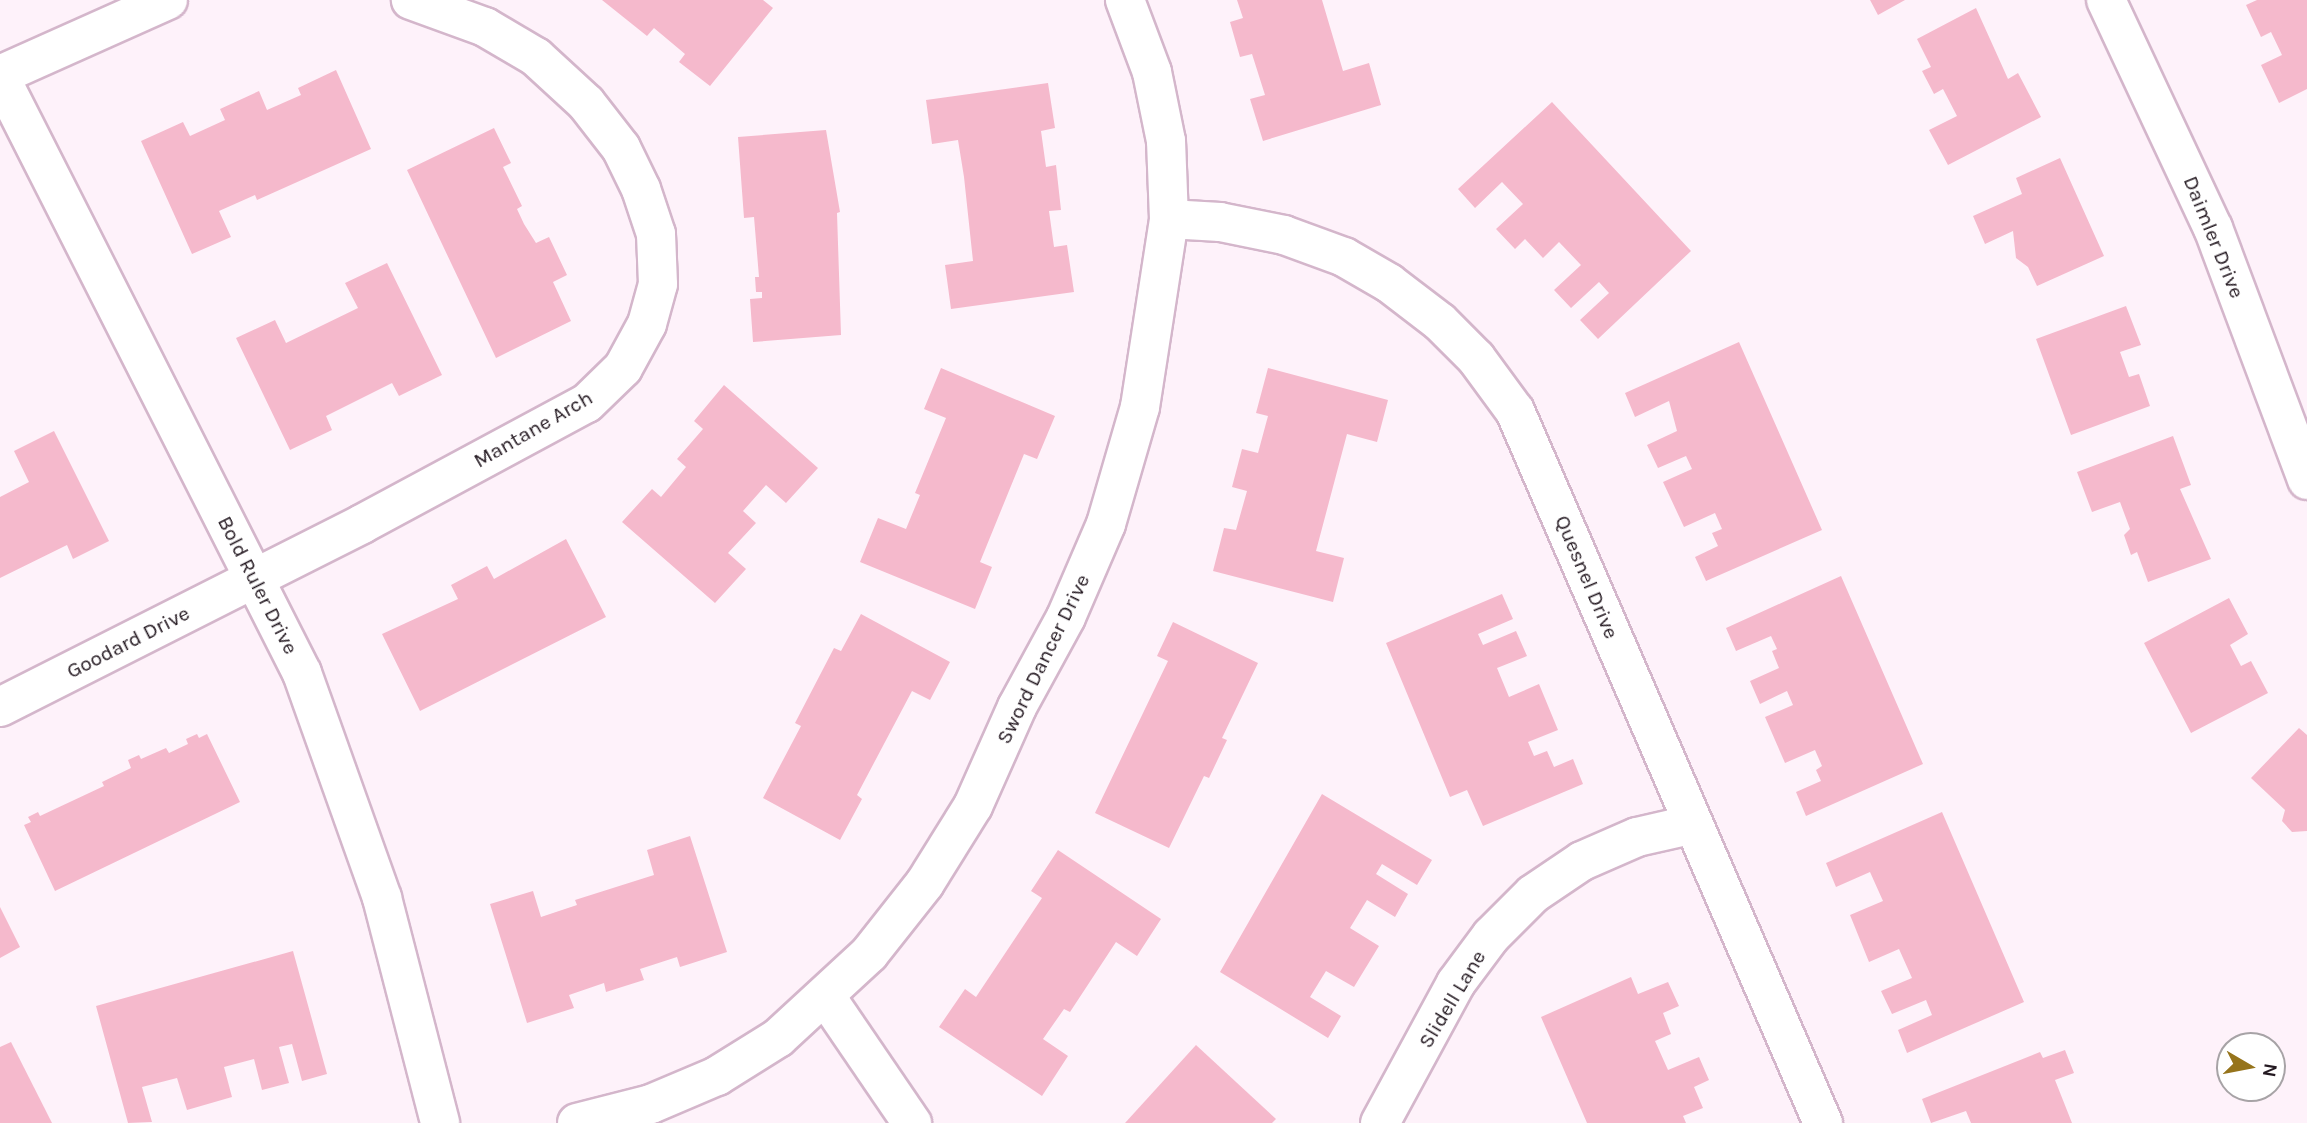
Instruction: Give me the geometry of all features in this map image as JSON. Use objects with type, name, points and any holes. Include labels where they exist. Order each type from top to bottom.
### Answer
[{"type":"street","points":[[0,76],[168,0]]},
{"type":"street","name":"Mantane Arch","points":[[256,577],[587,403],[623,368],[648,324],[658,284],[656,234],[641,189],[621,148],[586,103],[536,57],[485,27],[411,0]]},
{"type":"street","name":"Sword Dancer Drive","points":[[577,1123],[652,1104],[718,1076],[778,1038],[826,997],[869,954],[925,883],[973,806],[1017,707],[1066,617],[1106,524],[1140,407],[1169,219],[1164,129],[1152,72],[1125,0]]},
{"type":"street","name":"Daimler Drive","points":[[2106,0],[2213,228],[2307,480]]},
{"type":"street","name":"Bold Ruler Drive","points":[[0,76],[256,577],[302,673],[337,761],[382,898],[440,1123]]},
{"type":"street","name":"Quesnel Drive","points":[[1169,219],[1220,222],[1284,235],[1344,257],[1389,283],[1440,322],[1476,358],[1515,411],[1823,1123]]},
{"type":"street","name":"Goodard Drive","points":[[0,707],[256,577]]},
{"type":"street","name":"Slidell Lane","points":[[1380,1123],[1456,984],[1491,936],[1533,894],[1604,851],[1637,837],[1694,824]]},
{"type":"street","points":[[826,997],[912,1123]]},
{"type":"building","points":[[602,0],[763,0],[773,8],[710,86],[679,62],[685,54],[654,28],[647,36]]},
{"type":"building","points":[[1237,0],[1322,0],[1343,71],[1369,63],[1381,105],[1263,141],[1250,99],[1265,95],[1252,54],[1240,57],[1230,22],[1243,18]]},
{"type":"building","points":[[1870,0],[1905,0],[1878,15]]},
{"type":"building","points":[[2257,0],[2307,0],[2307,89],[2279,103],[2261,65],[2282,55],[2271,32],[2261,37],[2246,5]]},
{"type":"building","points":[[1976,8],[2008,79],[2018,73],[2041,117],[1948,165],[1929,130],[1957,116],[1943,89],[1934,94],[1922,71],[1931,67],[1917,39]]},
{"type":"building","points":[[336,70],[371,149],[257,200],[255,195],[219,211],[231,237],[192,254],[141,141],[183,122],[190,136],[225,120],[220,109],[259,91],[267,110],[301,95],[298,88]]},
{"type":"building","points":[[1048,83],[1055,128],[1041,131],[1046,167],[1056,165],[1061,210],[1049,211],[1054,247],[1067,245],[1074,292],[951,309],[945,265],[973,261],[964,177],[958,140],[932,144],[926,100]]},
{"type":"building","points":[[1552,102],[1691,251],[1598,339],[1580,320],[1609,293],[1599,282],[1571,308],[1554,290],[1581,265],[1559,242],[1543,258],[1525,239],[1515,249],[1496,229],[1523,204],[1502,182],[1475,208],[1458,189]]},
{"type":"building","points":[[494,128],[511,163],[503,167],[522,206],[517,209],[524,224],[536,243],[549,237],[567,275],[553,282],[571,321],[496,358],[407,170]]},
{"type":"building","points":[[826,130],[840,212],[837,213],[841,335],[753,342],[750,299],[762,298],[762,292],[756,292],[755,277],[759,277],[754,217],[744,218],[738,137]]},
{"type":"building","points":[[2060,158],[2104,256],[2037,286],[2028,267],[2016,258],[2013,231],[1985,244],[1973,216],[2022,194],[2016,178]]},
{"type":"building","points":[[387,263],[442,375],[399,396],[392,383],[326,416],[332,430],[290,450],[236,338],[275,320],[286,343],[358,308],[345,283]]},
{"type":"building","points":[[2126,306],[2141,345],[2120,352],[2129,377],[2139,374],[2150,406],[2071,435],[2036,339]]},
{"type":"building","points":[[1739,342],[1822,530],[1706,581],[1695,557],[1718,546],[1712,533],[1722,529],[1715,513],[1684,527],[1663,482],[1692,469],[1686,456],[1658,468],[1647,445],[1677,431],[1669,401],[1635,417],[1625,393]]},
{"type":"building","points":[[941,368],[1055,416],[1037,459],[1024,454],[980,562],[992,567],[975,609],[860,562],[878,518],[906,529],[920,495],[915,493],[946,418],[924,409]]},
{"type":"building","points":[[1268,368],[1388,400],[1377,442],[1347,434],[1316,551],[1344,558],[1333,602],[1213,571],[1224,528],[1236,530],[1247,491],[1232,487],[1242,449],[1258,453],[1268,416],[1256,413]]},
{"type":"building","points":[[724,385],[818,468],[786,503],[766,485],[743,511],[756,523],[728,553],[746,569],[715,603],[622,522],[652,489],[661,497],[686,467],[677,459],[703,429],[694,421]]},
{"type":"building","points":[[54,431],[109,541],[73,559],[67,545],[0,578],[0,497],[29,482],[14,451]]},
{"type":"building","points":[[2173,436],[2191,485],[2180,489],[2211,559],[2148,582],[2137,552],[2131,555],[2124,535],[2130,529],[2120,502],[2092,512],[2077,472]]},
{"type":"building","points":[[566,539],[606,617],[420,711],[382,634],[458,599],[451,585],[487,566],[494,579]]},
{"type":"building","points":[[1841,576],[1923,764],[1806,816],[1796,792],[1821,781],[1816,770],[1822,766],[1815,750],[1785,763],[1765,717],[1793,705],[1787,691],[1760,704],[1750,681],[1779,668],[1772,651],[1777,649],[1771,636],[1736,651],[1726,628]]},
{"type":"building","points":[[1502,594],[1513,619],[1478,634],[1483,645],[1516,631],[1527,656],[1497,668],[1509,697],[1539,684],[1558,730],[1528,742],[1534,756],[1547,751],[1554,767],[1573,759],[1583,784],[1483,826],[1467,790],[1450,797],[1386,643]]},
{"type":"building","points":[[2229,598],[2248,634],[2230,645],[2241,666],[2251,661],[2268,693],[2191,733],[2144,643]]},
{"type":"building","points":[[861,614],[950,662],[930,700],[912,691],[857,795],[862,799],[840,840],[763,798],[801,726],[795,723],[834,648],[841,651]]},
{"type":"building","points":[[1173,622],[1258,663],[1222,738],[1227,740],[1209,778],[1204,776],[1169,848],[1095,813],[1168,661],[1157,656]]},
{"type":"building","points":[[2299,728],[2307,735],[2307,831],[2292,832],[2282,821],[2285,810],[2251,778]]},
{"type":"building","points":[[197,734],[199,738],[207,734],[240,802],[55,891],[24,825],[31,822],[28,817],[38,812],[40,816],[104,786],[102,782],[131,768],[128,760],[139,755],[141,759],[166,748],[169,753],[188,744],[186,739]]},
{"type":"building","points":[[1322,794],[1432,860],[1417,885],[1382,864],[1376,874],[1408,894],[1395,917],[1367,900],[1350,928],[1379,946],[1354,987],[1326,971],[1310,997],[1341,1016],[1328,1038],[1220,972]]},
{"type":"building","points":[[1942,812],[2024,1002],[1907,1053],[1898,1030],[1932,1015],[1926,1000],[1892,1014],[1881,991],[1912,978],[1899,949],[1869,962],[1850,915],[1883,901],[1870,872],[1836,887],[1826,863]]},
{"type":"building","points":[[690,836],[727,952],[680,967],[677,957],[640,969],[644,980],[606,992],[604,983],[569,995],[574,1008],[527,1023],[490,904],[533,891],[541,917],[577,905],[575,900],[654,875],[647,850]]},
{"type":"building","points":[[1058,850],[1161,919],[1137,956],[1116,942],[1070,1012],[1064,1009],[1043,1039],[1068,1056],[1042,1096],[939,1027],[965,989],[976,997],[1042,898],[1031,891]]},
{"type":"building","points":[[0,907],[20,947],[0,958]]},
{"type":"building","points":[[293,951],[327,1074],[302,1081],[292,1044],[279,1047],[289,1083],[262,1090],[254,1059],[224,1067],[232,1097],[187,1110],[177,1078],[142,1087],[152,1122],[128,1123],[96,1006]]},
{"type":"building","points":[[1631,977],[1638,994],[1668,982],[1679,1006],[1663,1013],[1671,1034],[1655,1041],[1668,1070],[1699,1057],[1709,1080],[1694,1087],[1703,1108],[1683,1116],[1686,1123],[1587,1123],[1541,1017]]},
{"type":"building","points":[[11,1042],[52,1123],[0,1123],[0,1047]]},
{"type":"building","points":[[1196,1045],[1276,1119],[1272,1123],[1125,1123]]},
{"type":"building","points":[[2065,1050],[2074,1073],[2055,1080],[2072,1123],[1971,1123],[1966,1111],[1931,1123],[1922,1099],[2040,1052],[2043,1058]]}]
